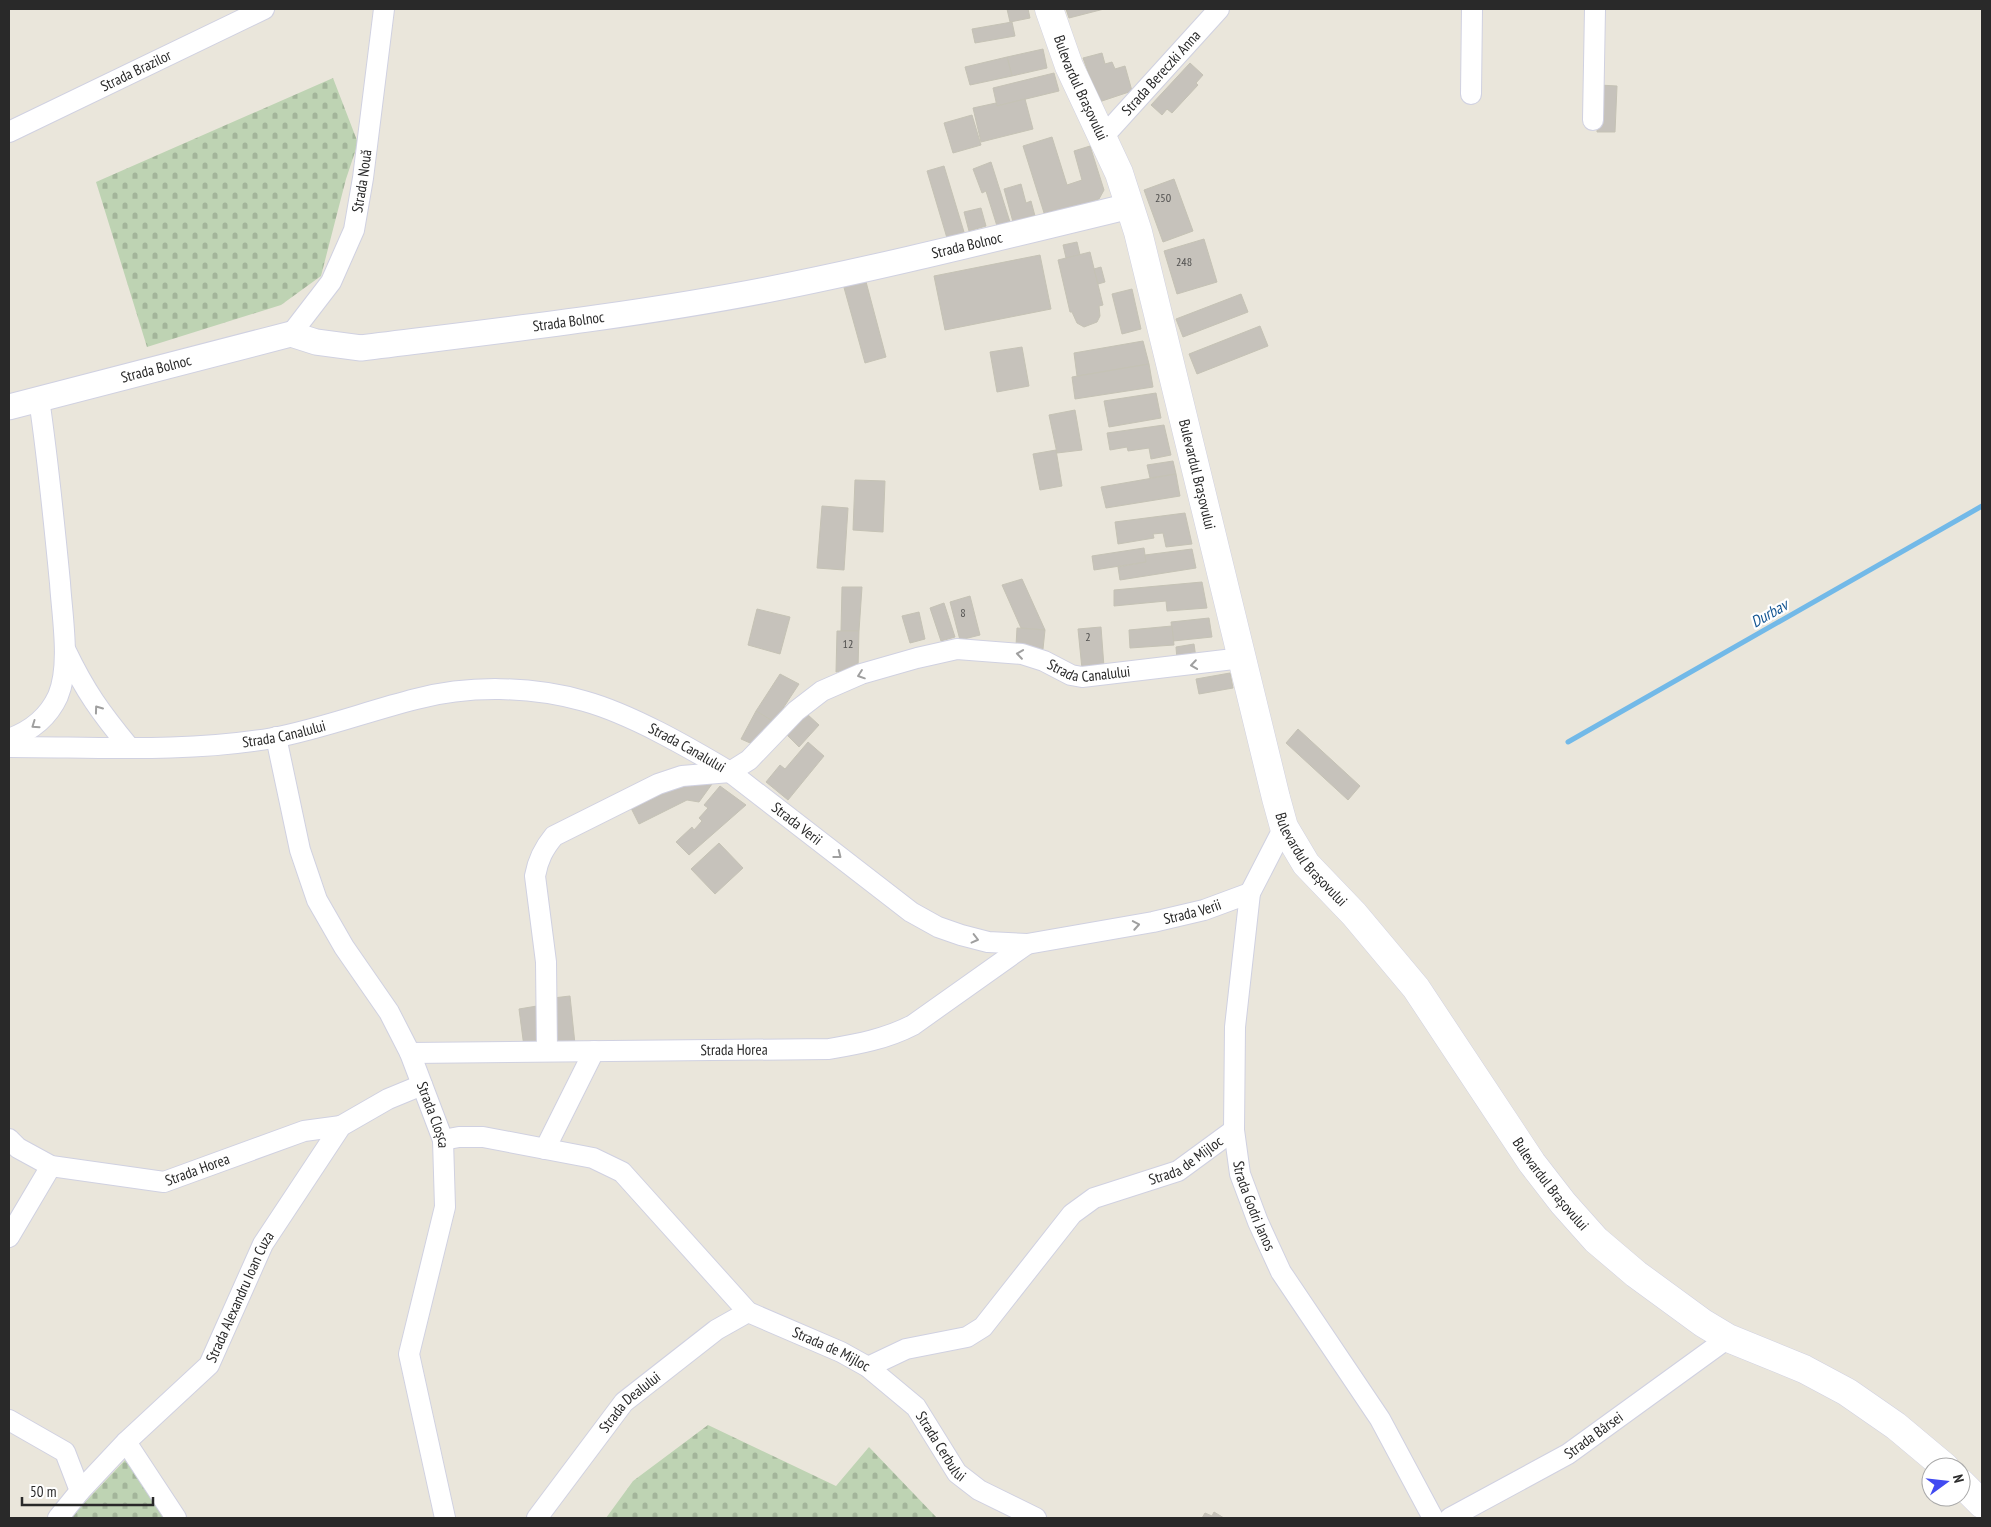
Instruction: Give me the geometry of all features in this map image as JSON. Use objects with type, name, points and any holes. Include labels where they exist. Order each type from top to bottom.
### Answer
[{"type":"main road","name":"Bulevardul Brașovului","points":[[1050,9],[1069,66],[1119,173],[1130,206],[1284,827],[1306,864],[1360,921],[1416,988],[1506,1125],[1563,1203],[1596,1240],[1636,1274],[1703,1323],[1728,1338],[1804,1370],[1847,1392],[1896,1426],[1933,1457]]},
{"type":"main road","points":[[1971,1493],[1982,1504]]},
{"type":"street","name":"Strada Brazilor","points":[[9,132],[264,9]]},
{"type":"street","name":"Strada Nouă","points":[[290,334],[331,282],[354,230],[363,178],[384,9]]},
{"type":"street","name":"Strada Bereczki Anna","points":[[1102,138],[1219,9]]},
{"type":"street","points":[[1471,94],[1472,9]]},
{"type":"street","points":[[1593,120],[1595,9]]},
{"type":"street","name":"Strada Bolnoc","points":[[9,407],[290,334],[316,342],[361,348],[649,310],[765,290],[849,272],[1130,206]]},
{"type":"street","points":[[9,740],[22,735],[45,718],[58,694],[66,651],[52,488],[39,399]]},
{"type":"street","name":"Strada Canalului","points":[[9,747],[226,745],[276,737],[418,698],[472,690],[527,690],[585,701],[629,718],[730,772],[749,760],[796,711],[822,691],[861,674],[941,651],[974,649],[1022,654],[1044,661],[1070,675],[1082,678],[1242,658]]},
{"type":"street","points":[[66,651],[82,686],[100,712],[130,747]]},
{"type":"street","name":"Strada Cloșca","points":[[276,737],[300,850],[317,900],[344,947],[389,1012],[410,1053],[444,1140],[445,1207],[410,1354],[445,1518]]},
{"type":"street","points":[[547,1051],[546,962],[535,876],[544,848],[554,836],[658,784],[682,776],[730,772]]},
{"type":"street","name":"Strada Verii","points":[[730,772],[911,912],[938,927],[961,936],[988,942],[1027,944],[1153,922],[1204,910],[1250,893]]},
{"type":"street","name":"Strada Godri Janos","points":[[1284,827],[1250,893],[1235,1027],[1234,1130],[1240,1174],[1258,1222],[1281,1272],[1380,1419],[1434,1518]]},
{"type":"street","name":"Strada Horea","points":[[410,1053],[829,1049],[870,1042],[897,1034],[912,1025],[1027,944]]},
{"type":"street","points":[[545,1149],[594,1051]]},
{"type":"street","name":"Strada Alexandru Ioan Cuza","points":[[58,1518],[80,1491],[126,1442],[209,1365],[263,1244],[341,1126],[388,1099],[422,1085]]},
{"type":"street","name":"Strada Horea","points":[[9,1139],[18,1148],[51,1166],[164,1182],[304,1131],[341,1126]]},
{"type":"street","name":"Strada de Mijloc","points":[[444,1140],[460,1137],[482,1137],[593,1158],[622,1172],[748,1312],[841,1352],[868,1366],[906,1349],[967,1337],[983,1327],[1072,1214],[1094,1198],[1178,1171],[1234,1130]]},
{"type":"street","points":[[9,1237],[51,1166]]},
{"type":"street","name":"Strada Dealului","points":[[538,1518],[624,1402],[716,1330],[748,1312]]},
{"type":"street","name":"Strada Bârsei","points":[[1450,1518],[1568,1454],[1728,1338]]},
{"type":"street","name":"Strada Cerbului","points":[[868,1366],[916,1407],[957,1473],[979,1490],[1026,1516]]},
{"type":"street","points":[[9,1420],[65,1452],[80,1491]]},
{"type":"street","points":[[126,1442],[176,1518]]},
{"type":"green space","points":[[333,78],[358,143],[346,179],[321,276],[281,305],[147,347],[96,182]]},
{"type":"green space","points":[[708,1425],[836,1486],[869,1447],[937,1518],[606,1518],[633,1481]]},
{"type":"green space","points":[[128,1457],[166,1518],[70,1518]]},
{"type":"building","points":[[1007,9],[1028,9],[1030,18],[1010,22]]},
{"type":"building","points":[[1066,9],[1104,9],[1069,18]]},
{"type":"building","points":[[1012,22],[1015,36],[975,43],[972,29]]},
{"type":"building","points":[[1043,49],[1047,68],[1012,76],[1007,57]]},
{"type":"building","points":[[1102,53],[1105,64],[1112,62],[1115,69],[1125,66],[1132,91],[1099,102],[1083,58]]},
{"type":"building","points":[[1007,57],[1012,76],[970,85],[965,67]]},
{"type":"building","points":[[1190,63],[1203,75],[1196,83],[1198,85],[1172,113],[1167,109],[1162,115],[1151,105]]},
{"type":"building","points":[[1054,73],[1059,91],[997,106],[993,88]]},
{"type":"building","points":[[1599,85],[1617,86],[1615,132],[1597,132]]},
{"type":"building","points":[[1025,99],[1033,129],[981,142],[973,108],[996,103],[997,106]]},
{"type":"building","points":[[972,115],[981,145],[953,153],[944,123]]},
{"type":"building","points":[[1052,137],[1067,185],[1082,180],[1074,151],[1090,146],[1104,190],[1099,199],[1045,216],[1023,146]]},
{"type":"building","points":[[991,162],[1010,222],[997,226],[986,191],[982,193],[973,169]]},
{"type":"building","points":[[944,166],[964,232],[947,238],[927,171]]},
{"type":"building","points":[[1174,179],[1193,231],[1163,242],[1144,190]]},
{"type":"building","points":[[1021,184],[1026,203],[1031,201],[1035,216],[1013,222],[1004,189]]},
{"type":"building","points":[[981,208],[986,226],[969,231],[964,212]]},
{"type":"building","points":[[1204,239],[1217,282],[1177,294],[1164,251]]},
{"type":"building","points":[[1077,242],[1080,255],[1066,258],[1063,245]]},
{"type":"building","points":[[1090,252],[1103,305],[1099,306],[1100,316],[1097,322],[1084,327],[1077,323],[1072,312],[1070,312],[1058,260]]},
{"type":"building","points":[[1040,255],[1051,309],[945,330],[934,276]]},
{"type":"building","points":[[1101,267],[1105,282],[1098,284],[1094,269]]},
{"type":"building","points":[[865,278],[886,357],[865,363],[843,284]]},
{"type":"building","points":[[1132,289],[1141,329],[1122,334],[1112,294]]},
{"type":"building","points":[[1241,294],[1248,312],[1183,337],[1176,319]]},
{"type":"building","points":[[1260,326],[1268,346],[1197,374],[1189,354]]},
{"type":"building","points":[[1143,341],[1149,364],[1077,376],[1074,353]]},
{"type":"building","points":[[1022,347],[1029,386],[997,392],[990,352]]},
{"type":"building","points":[[1149,364],[1153,387],[1075,399],[1072,377]]},
{"type":"building","points":[[1156,393],[1161,418],[1109,427],[1104,401]]},
{"type":"building","points":[[1075,410],[1082,450],[1057,453],[1049,415]]},
{"type":"building","points":[[1164,425],[1171,455],[1151,459],[1149,448],[1128,451],[1127,447],[1110,450],[1107,433]]},
{"type":"building","points":[[1056,450],[1062,486],[1040,490],[1033,454]]},
{"type":"building","points":[[1173,461],[1176,474],[1150,478],[1147,465]]},
{"type":"building","points":[[1176,474],[1180,496],[1106,508],[1101,487]]},
{"type":"building","points":[[855,480],[885,481],[883,532],[853,530]]},
{"type":"building","points":[[822,506],[848,508],[844,570],[817,568]]},
{"type":"building","points":[[1185,513],[1192,544],[1166,547],[1163,533],[1153,534],[1154,538],[1118,544],[1115,522]]},
{"type":"building","points":[[1144,548],[1146,562],[1094,570],[1092,556]]},
{"type":"building","points":[[1192,549],[1196,568],[1120,580],[1118,567],[1146,562],[1145,555]]},
{"type":"building","points":[[1022,579],[1045,630],[1021,628],[1002,585]]},
{"type":"building","points":[[1202,582],[1207,608],[1167,611],[1166,601],[1114,606],[1114,590]]},
{"type":"building","points":[[842,587],[862,587],[859,631],[841,631]]},
{"type":"building","points":[[970,596],[980,635],[960,640],[950,602]]},
{"type":"building","points":[[944,603],[955,637],[941,641],[930,608]]},
{"type":"building","points":[[757,609],[790,617],[780,654],[748,645]]},
{"type":"building","points":[[919,612],[925,639],[910,643],[902,616]]},
{"type":"building","points":[[1209,618],[1212,637],[1173,641],[1171,622]]},
{"type":"building","points":[[1172,626],[1174,645],[1130,648],[1129,630]]},
{"type":"building","points":[[1101,627],[1104,667],[1082,669],[1078,629]]},
{"type":"building","points":[[1017,628],[1045,630],[1043,649],[1016,646]]},
{"type":"building","points":[[837,631],[859,631],[858,668],[836,672]]},
{"type":"building","points":[[1194,644],[1196,658],[1177,660],[1176,647]]},
{"type":"building","points":[[1230,673],[1233,688],[1199,694],[1196,679]]},
{"type":"building","points":[[780,674],[799,684],[774,722],[756,711]]},
{"type":"building","points":[[756,711],[774,722],[757,746],[741,739]]},
{"type":"building","points":[[807,714],[819,725],[799,747],[787,735]]},
{"type":"building","points":[[1298,729],[1360,786],[1348,800],[1286,743]]},
{"type":"building","points":[[808,742],[824,756],[788,800],[766,782],[780,765],[785,769]]},
{"type":"building","points":[[682,783],[712,784],[699,802],[687,800],[639,824],[630,806]]},
{"type":"building","points":[[720,786],[746,805],[689,855],[676,842],[692,827],[694,830],[702,821],[699,818],[708,808],[704,805]]},
{"type":"building","points":[[719,843],[743,868],[715,894],[691,869]]},
{"type":"building","points":[[570,996],[575,1044],[558,1046],[553,998]]},
{"type":"building","points":[[537,1006],[542,1045],[524,1047],[519,1009]]},
{"type":"building","points":[[1214,1512],[1224,1518],[1202,1518],[1205,1513],[1212,1516]]},
{"type":"waterway","name":"Durbav","points":[[1568,742],[1982,506]]}]
